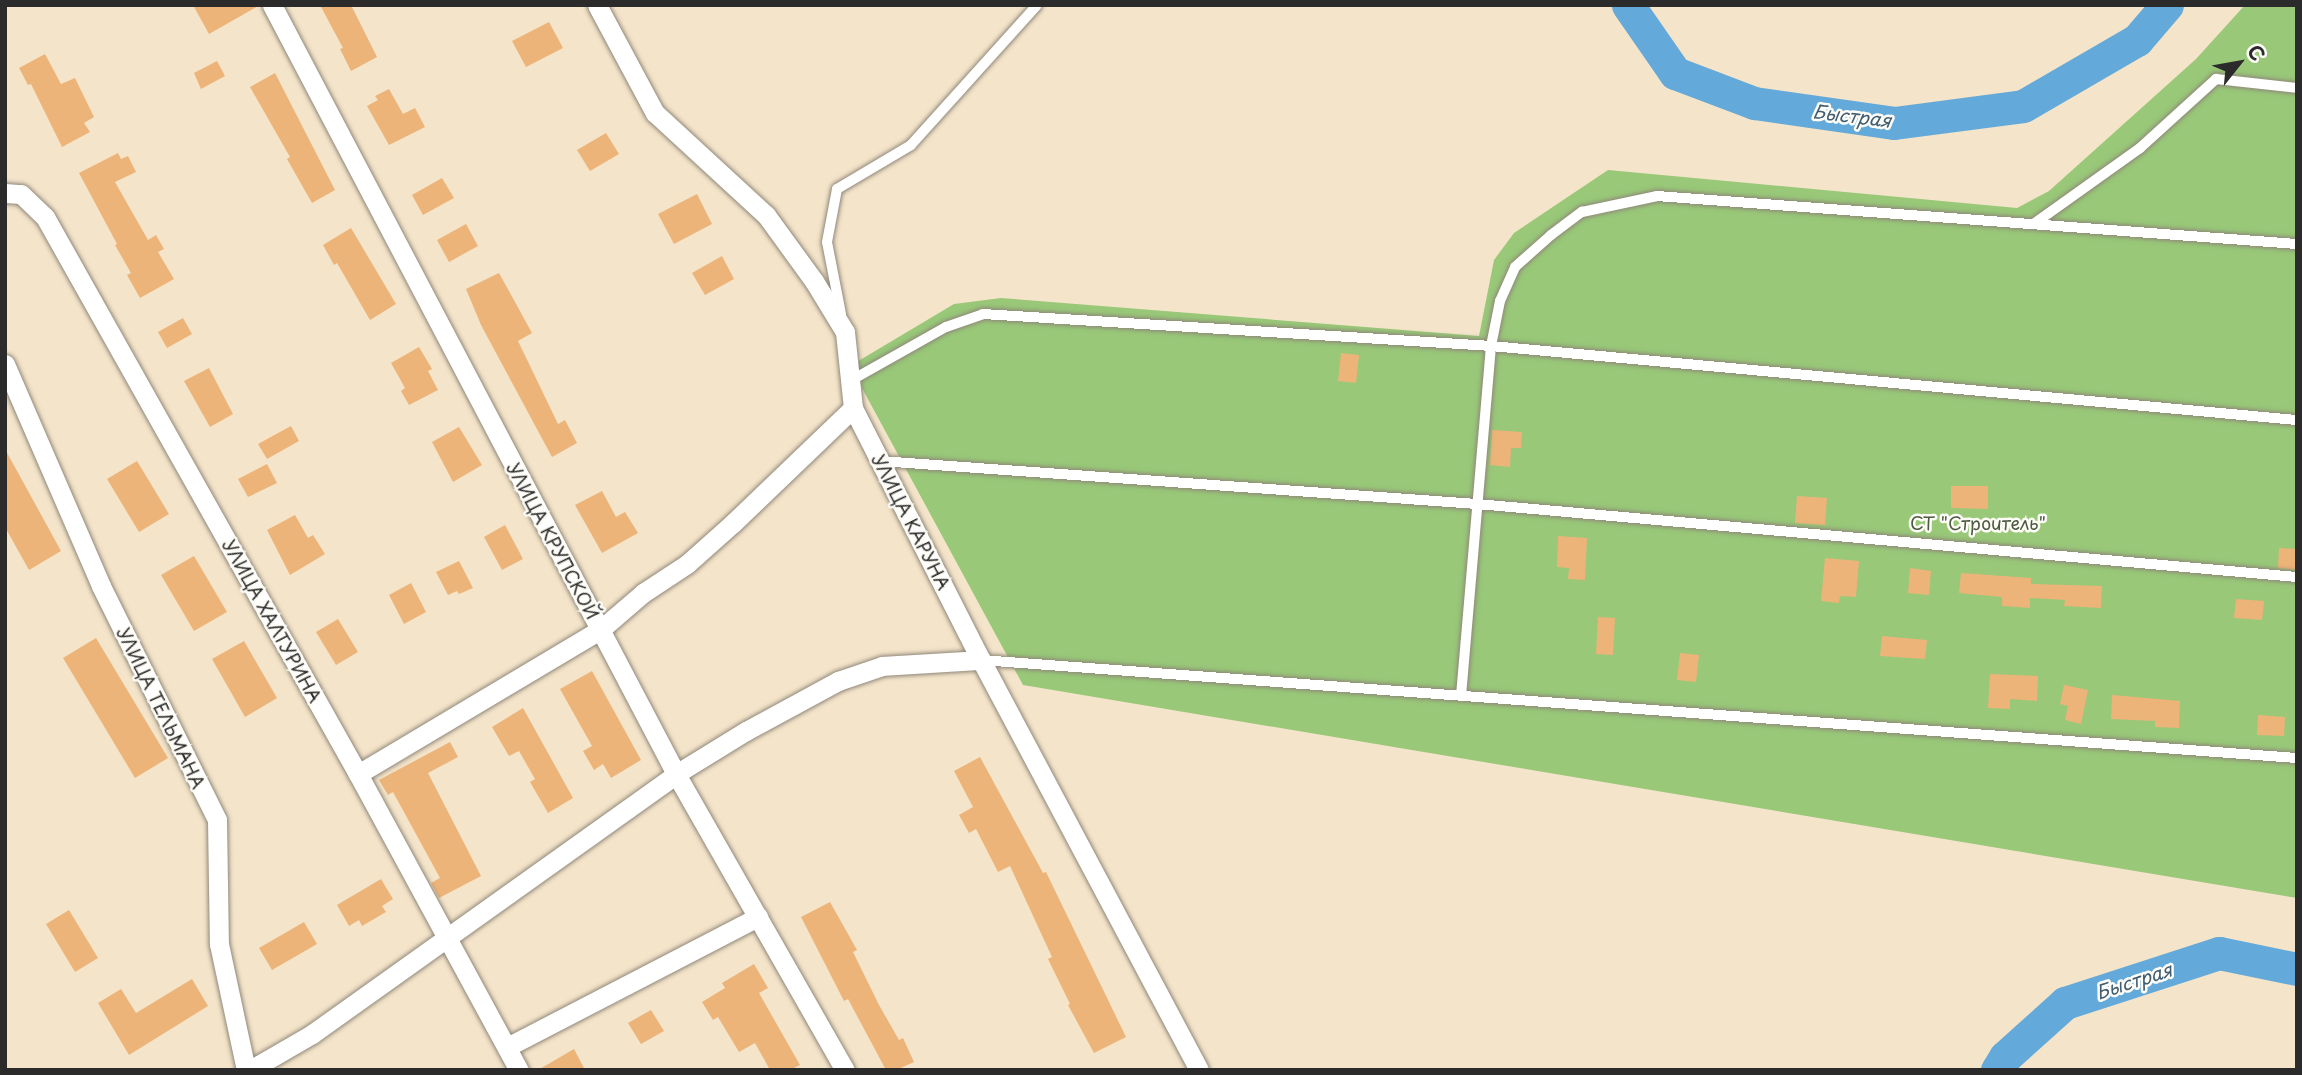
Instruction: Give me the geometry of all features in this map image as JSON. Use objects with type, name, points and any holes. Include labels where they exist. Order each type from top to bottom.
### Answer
[{"type":"street","name":"УЛИЦА КРУПСКОЙ","points":[[272,5],[676,774],[845,1070]]},
{"type":"street","name":"УЛИЦА КАРУНА","points":[[597,5],[655,113],[766,215],[814,281],[845,332],[853,408],[981,660],[1199,1070]]},
{"type":"street","name":"УЛИЦА ХАЛТУРИНА","points":[[5,193],[21,194],[45,217],[358,774],[519,1070]]},
{"type":"street","name":"УЛИЦА ТЕЛЬМАНА","points":[[5,364],[101,586],[217,820],[219,944],[255,1068]]},
{"type":"street","points":[[358,774],[600,630],[643,593],[687,564],[853,408]]},
{"type":"street","points":[[255,1068],[312,1034],[676,774],[746,731],[838,681],[882,666],[981,660]]},
{"type":"street","points":[[507,1047],[758,917]]},
{"type":"lane","points":[[845,332],[827,242],[837,190],[911,145],[1037,5]]},
{"type":"lane","points":[[2035,223],[2140,148],[2216,79],[2297,88]]},
{"type":"lane","points":[[1461,696],[1491,346],[1500,301],[1515,267],[1583,212],[1657,196],[2297,244]]},
{"type":"lane","points":[[850,381],[946,327],[983,314],[1491,346],[2297,420]]},
{"type":"lane","points":[[880,460],[1478,505],[2297,577]]},
{"type":"lane","points":[[981,660],[2297,758]]},
{"type":"green space","name":"СТ \"Строитель\"","points":[[2245,5],[2297,5],[2297,898],[1023,685],[850,366],[954,304],[1001,298],[1479,336],[1494,260],[1514,233],[1608,170],[2017,208],[2049,191],[2196,59]]},
{"type":"building","points":[[193,5],[260,5],[209,34]]},
{"type":"building","points":[[320,5],[351,5],[377,57],[351,71],[340,49],[343,48]]},
{"type":"building","points":[[549,22],[563,48],[526,67],[512,41]]},
{"type":"building","points":[[45,54],[61,84],[75,78],[94,117],[84,123],[90,132],[62,147],[31,84],[28,85],[19,68]]},
{"type":"building","points":[[217,61],[225,76],[201,89],[194,73]]},
{"type":"building","points":[[275,73],[335,190],[312,203],[287,159],[290,157],[250,87]]},
{"type":"building","points":[[389,89],[403,114],[415,108],[425,127],[389,145],[367,106],[378,100],[375,96]]},
{"type":"building","points":[[606,133],[619,154],[590,171],[577,150]]},
{"type":"building","points":[[118,153],[121,159],[128,156],[136,172],[115,182],[148,240],[156,235],[164,249],[158,252],[174,279],[140,298],[127,275],[131,273],[115,245],[117,244],[79,173]]},
{"type":"building","points":[[442,178],[454,198],[423,215],[412,195]]},
{"type":"building","points":[[697,194],[712,224],[674,244],[658,214]]},
{"type":"building","points":[[466,224],[478,246],[449,262],[437,240]]},
{"type":"building","points":[[351,228],[396,304],[370,320],[337,263],[334,265],[323,245]]},
{"type":"building","points":[[722,256],[734,279],[705,295],[692,273]]},
{"type":"building","points":[[499,273],[532,333],[518,341],[558,424],[565,420],[577,443],[552,457],[481,325],[466,289]]},
{"type":"building","points":[[183,318],[192,334],[167,348],[158,332]]},
{"type":"building","points":[[419,347],[432,369],[428,371],[438,390],[409,405],[401,391],[405,388],[391,363]]},
{"type":"building","points":[[1341,353],[1359,355],[1356,383],[1338,381]]},
{"type":"building","points":[[209,368],[233,414],[210,427],[184,381]]},
{"type":"building","points":[[291,426],[299,441],[267,459],[258,444]]},
{"type":"building","points":[[459,427],[482,465],[453,482],[432,442]]},
{"type":"building","points":[[1492,430],[1522,432],[1521,448],[1511,448],[1510,467],[1490,465]]},
{"type":"building","points":[[5,449],[61,551],[29,570],[5,527]]},
{"type":"building","points":[[137,461],[169,514],[139,532],[107,479]]},
{"type":"building","points":[[267,464],[277,483],[248,497],[238,479]]},
{"type":"building","points":[[1951,486],[1988,486],[1988,509],[1951,508]]},
{"type":"building","points":[[602,491],[616,517],[625,512],[638,533],[602,553],[575,505]]},
{"type":"building","points":[[1797,496],[1827,498],[1825,525],[1795,523]]},
{"type":"building","points":[[295,515],[308,538],[313,535],[325,554],[290,575],[267,530]]},
{"type":"building","points":[[505,525],[523,559],[502,570],[484,537]]},
{"type":"building","points":[[1558,536],[1587,538],[1585,580],[1568,579],[1569,568],[1557,567]]},
{"type":"building","points":[[2279,548],[2297,549],[2297,570],[2278,568]]},
{"type":"building","points":[[194,556],[227,612],[194,631],[161,575]]},
{"type":"building","points":[[1825,558],[1859,561],[1856,597],[1840,596],[1839,603],[1821,601]]},
{"type":"building","points":[[459,561],[473,588],[448,595],[436,572]]},
{"type":"building","points":[[1910,568],[1931,571],[1929,595],[1908,593]]},
{"type":"building","points":[[1961,573],[2031,578],[2031,584],[2102,586],[2101,608],[2064,606],[2065,600],[2030,598],[2030,608],[2002,606],[2002,597],[1959,593]]},
{"type":"building","points":[[411,583],[426,612],[404,624],[389,595]]},
{"type":"building","points":[[2236,599],[2264,601],[2262,620],[2234,618]]},
{"type":"building","points":[[1598,617],[1615,618],[1613,655],[1596,654]]},
{"type":"building","points":[[338,619],[358,652],[336,665],[316,632]]},
{"type":"building","points":[[1882,636],[1927,640],[1925,659],[1880,656]]},
{"type":"building","points":[[96,638],[168,758],[135,778],[63,658]]},
{"type":"building","points":[[244,641],[277,698],[245,717],[212,659]]},
{"type":"building","points":[[1680,653],[1699,655],[1696,682],[1677,680]]},
{"type":"building","points":[[592,671],[641,760],[611,778],[603,764],[594,770],[583,751],[592,746],[560,689]]},
{"type":"building","points":[[1990,674],[2038,676],[2037,701],[2010,699],[2010,709],[1988,708]]},
{"type":"building","points":[[2064,685],[2088,690],[2081,724],[2065,720],[2068,706],[2060,704]]},
{"type":"building","points":[[2112,695],[2180,701],[2179,728],[2155,727],[2155,721],[2111,719]]},
{"type":"building","points":[[523,708],[573,798],[548,813],[530,782],[535,779],[519,751],[509,756],[492,727]]},
{"type":"building","points":[[2258,715],[2285,717],[2284,736],[2257,735]]},
{"type":"building","points":[[450,742],[458,757],[428,773],[481,876],[439,898],[431,883],[440,878],[393,792],[388,795],[379,780]]},
{"type":"building","points":[[980,757],[1043,873],[1046,872],[1126,1037],[1094,1053],[1068,1005],[1070,1004],[1048,959],[1052,957],[1010,866],[998,872],[976,829],[969,833],[959,815],[973,807],[954,771]]},
{"type":"building","points":[[381,879],[393,899],[382,906],[386,912],[362,926],[359,920],[349,926],[337,905]]},
{"type":"building","points":[[830,902],[857,950],[853,952],[879,1005],[899,1040],[903,1038],[914,1062],[896,1070],[886,1070],[848,999],[844,1001],[801,917]]},
{"type":"building","points":[[69,910],[98,958],[75,972],[46,924]]},
{"type":"building","points":[[304,922],[317,944],[272,970],[259,948]]},
{"type":"building","points":[[754,964],[768,988],[759,993],[800,1065],[790,1070],[770,1070],[755,1043],[739,1052],[718,1017],[713,1020],[702,1002],[725,988],[722,983]]},
{"type":"building","points":[[192,979],[208,1006],[129,1055],[98,1003],[121,989],[136,1013]]},
{"type":"building","points":[[651,1010],[664,1031],[641,1044],[628,1023]]},
{"type":"building","points":[[574,1049],[585,1070],[538,1070]]},
{"type":"waterway","name":"Быстрая","points":[[1628,5],[1675,73],[1754,103],[1894,123],[2023,106],[2137,40],[2167,5]]},
{"type":"waterway","name":"Быстрая","points":[[1997,1070],[2005,1057],[2065,1003],[2219,953],[2297,969]]}]
